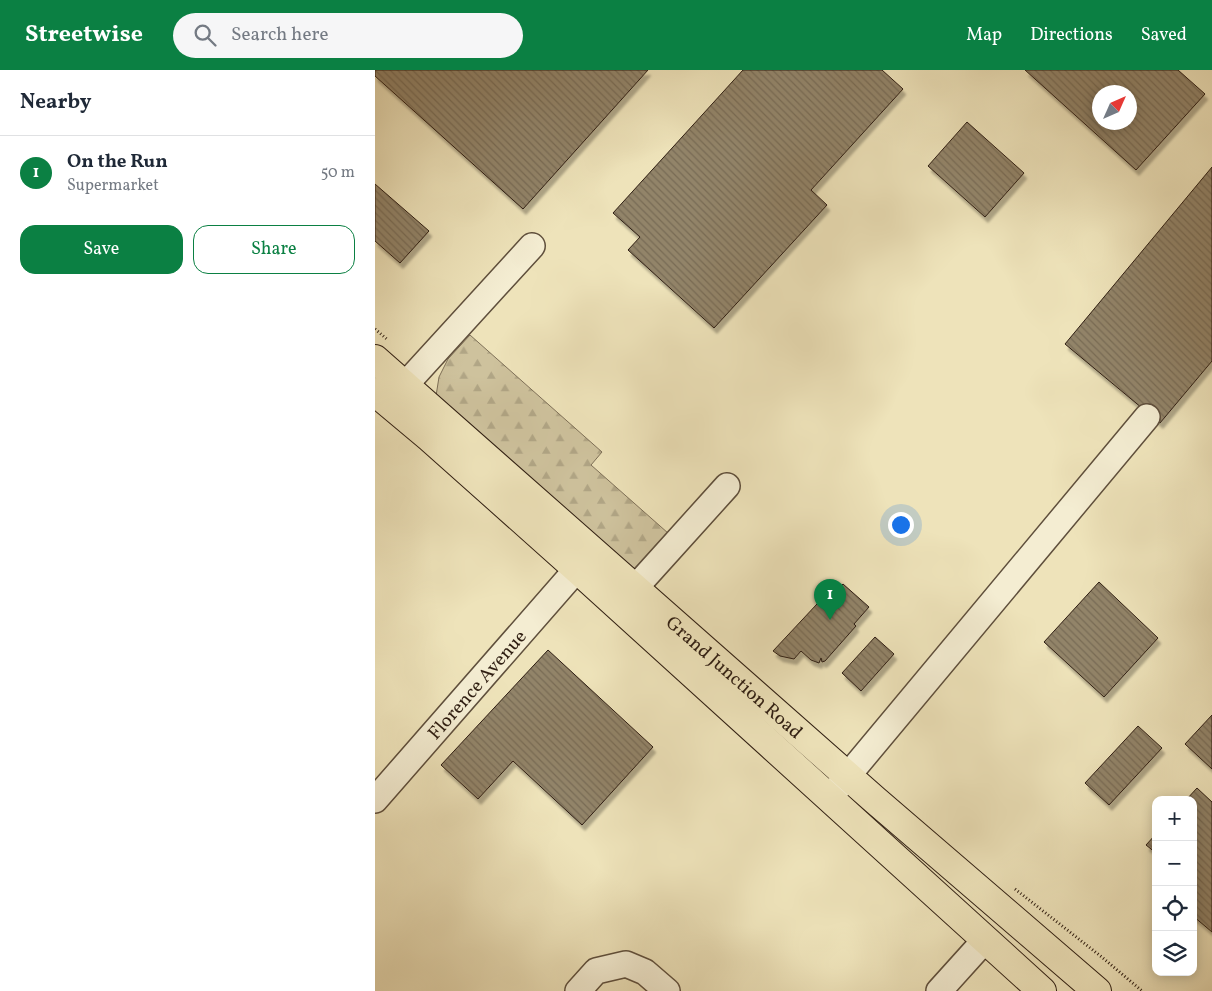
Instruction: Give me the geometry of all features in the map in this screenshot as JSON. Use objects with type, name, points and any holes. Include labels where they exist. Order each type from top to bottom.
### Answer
[{"type":"highway","name":"Grand Junction Road","points":[[375,359],[405,385],[830,798],[1042,991]]},
{"type":"highway","name":"Grand Junction Road","points":[[375,392],[430,438],[585,560],[635,588],[848,776],[1097,991]]},
{"type":"highway","points":[[985,940],[1007,914]]},
{"type":"street","points":[[405,385],[532,246]]},
{"type":"street","points":[[830,798],[1147,417]]},
{"type":"street","points":[[635,588],[727,486]]},
{"type":"street","name":"Florence Avenue","points":[[375,800],[585,560]]},
{"type":"street","points":[[939,991],[985,940]]},
{"type":"street","points":[[578,991],[596,971],[626,964],[645,972],[667,991]]},
{"type":"path","points":[[1103,958],[1142,991]]},
{"type":"green space","points":[[470,335],[602,452],[591,465],[677,541],[642,580],[436,396],[439,377],[448,359]]},
{"type":"building","points":[[375,70],[648,70],[523,209],[375,76]]},
{"type":"building","points":[[743,70],[882,70],[903,89],[811,190],[827,205],[714,328],[628,250],[640,237],[613,213]]},
{"type":"building","points":[[1025,70],[1178,70],[1205,94],[1136,170]]},
{"type":"building","points":[[967,122],[1024,173],[985,217],[928,166]]},
{"type":"building","points":[[1212,167],[1212,361],[1160,423],[1065,344]]},
{"type":"building","points":[[375,184],[429,231],[400,263],[375,241]]},
{"type":"building","points":[[1099,582],[1158,638],[1104,697],[1044,642]]},
{"type":"building","points":[[843,584],[869,607],[854,624],[856,626],[825,661],[822,662],[821,658],[819,663],[811,660],[801,651],[794,659],[780,656],[773,651],[831,589],[838,589]]},
{"type":"building","points":[[875,637],[894,654],[861,691],[842,673]]},
{"type":"building","points":[[548,650],[653,747],[582,825],[513,761],[478,799],[441,765]]},
{"type":"building","points":[[1212,715],[1212,769],[1185,744]]},
{"type":"building","points":[[1138,726],[1162,748],[1109,805],[1085,783]]},
{"type":"building","points":[[1197,788],[1212,802],[1212,932],[1197,919],[1197,796],[1190,796]]},
{"type":"building","points":[[1152,838],[1152,850],[1146,845]]},
{"type":"place","name":"On the Run","points":[[830,620]]}]
